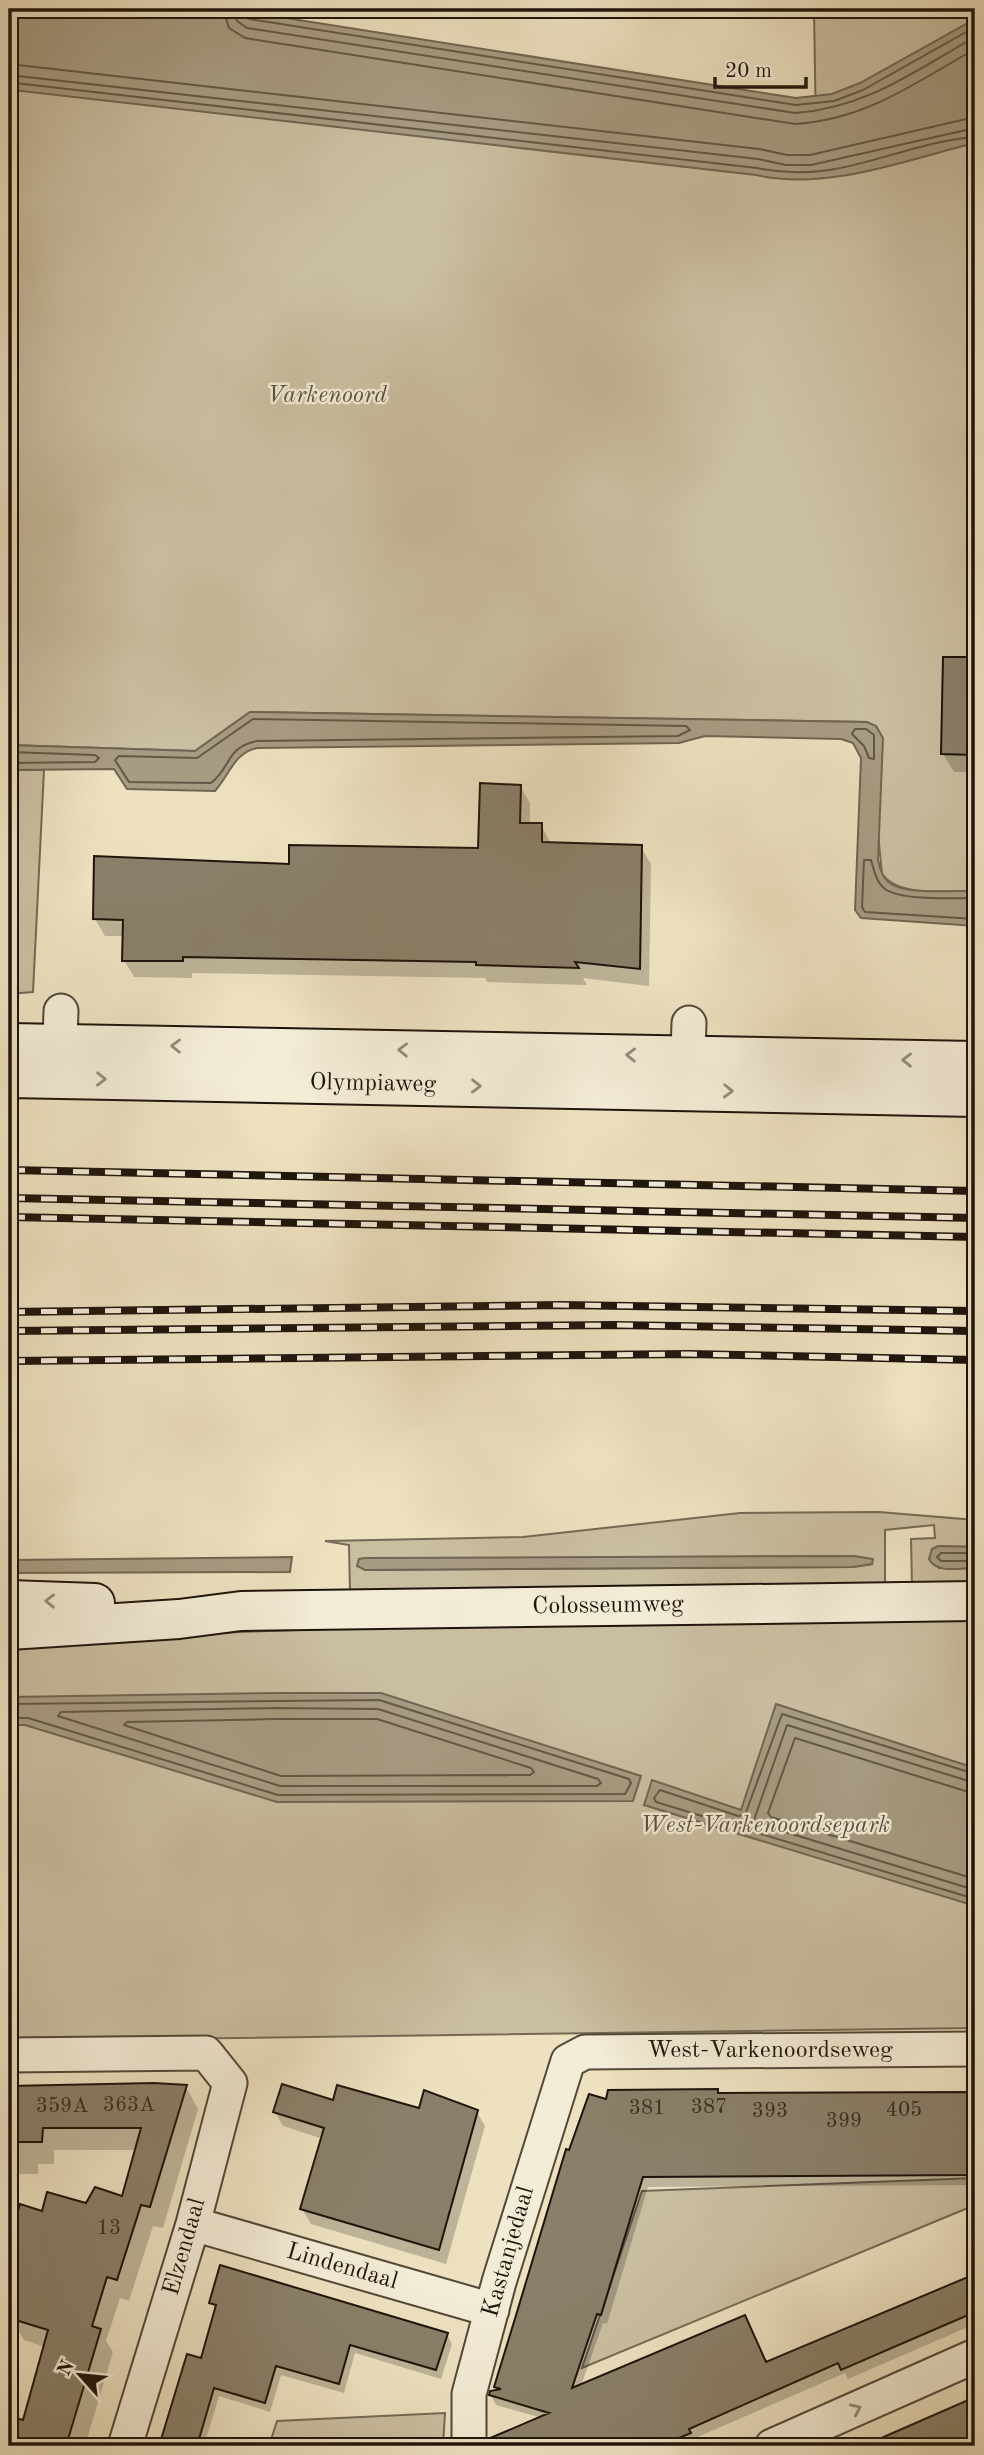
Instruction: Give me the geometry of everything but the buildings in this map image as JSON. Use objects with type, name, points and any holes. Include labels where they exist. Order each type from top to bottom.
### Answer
[{"type":"main road","name":"Olympiaweg","points":[[9,1043],[975,1061]]},
{"type":"main road","name":"Olympiaweg","points":[[9,1078],[60,1044]]},
{"type":"main road","name":"Olympiaweg","points":[[688,1056],[975,1097]]},
{"type":"main road","name":"Colosseumweg","points":[[9,1601],[182,1605],[241,1611]]},
{"type":"main road","name":"Colosseumweg","points":[[9,1630],[167,1620],[241,1611],[975,1601]]},
{"type":"street","name":"West-Varkenoordseweg","points":[[568,2061],[585,2052],[975,2049]]},
{"type":"street","name":"Elzendaal","points":[[9,2055],[206,2053],[230,2083],[193,2224],[125,2446]]},
{"type":"street","name":"Kastanjedaal","points":[[469,2446],[469,2394],[568,2061]]},
{"type":"street","name":"Lindendaal","points":[[193,2224],[492,2310]]},
{"type":"street","points":[[772,2446],[827,2435],[975,2356]]},
{"type":"green space","name":"Varkenoord","points":[[814,9],[975,9],[975,891],[912,890],[890,882],[882,874],[867,722],[250,712],[195,751],[9,745],[9,41],[816,133]]},
{"type":"green space","points":[[9,770],[44,770],[33,992],[9,994]]},
{"type":"green space","points":[[879,1512],[975,1520],[975,1547],[938,1546],[939,1568],[975,1568],[975,1584],[912,1585],[911,1539],[935,1538],[934,1525],[885,1530],[885,1585],[350,1592],[349,1545],[325,1541],[523,1537],[740,1513]],"holes":[[[853,1556],[872,1559],[872,1564],[853,1567],[365,1570],[359,1559]]]},
{"type":"green space","name":"West-Varkenoordsepark","points":[[975,1616],[975,2028],[9,2041],[9,1640],[418,1626]]},
{"type":"green space","points":[[975,2178],[975,2205],[582,2368],[642,2191]]},
{"type":"green space","points":[[445,2413],[443,2446],[269,2446],[277,2421]]},
{"type":"water","points":[[9,9],[228,9],[796,98],[832,94],[860,83],[975,19],[975,143],[866,171],[811,179],[783,179],[13,90],[9,109]]},
{"type":"water","points":[[250,712],[867,722],[876,726],[883,738],[878,860],[882,874],[891,884],[908,890],[975,891],[975,926],[861,918],[855,910],[861,758],[853,743],[841,739],[705,736],[679,743],[257,748],[238,759],[215,791],[127,789],[114,769],[9,770],[9,745],[195,751]]},
{"type":"water","points":[[938,1546],[975,1547],[975,1568],[937,1567],[929,1559],[932,1549]]},
{"type":"water","points":[[853,1556],[873,1559],[872,1564],[853,1567],[365,1570],[357,1566],[359,1559],[365,1558]]},
{"type":"water","points":[[292,1557],[290,1572],[9,1573],[9,1560]]},
{"type":"water","points":[[381,1693],[641,1776],[633,1801],[277,1802],[25,1725],[9,1725],[9,1697]]},
{"type":"water","points":[[776,1704],[975,1768],[975,1906],[644,1805],[652,1780],[741,1810]]},
{"type":"railway","points":[[9,1170],[975,1191]]},
{"type":"railway","points":[[9,1198],[975,1218]]},
{"type":"railway","points":[[9,1217],[975,1237]]},
{"type":"railway","points":[[9,1312],[560,1305],[975,1311]]},
{"type":"railway","points":[[9,1331],[615,1325],[975,1331]]},
{"type":"railway","points":[[9,1361],[689,1354],[975,1360]]}]
